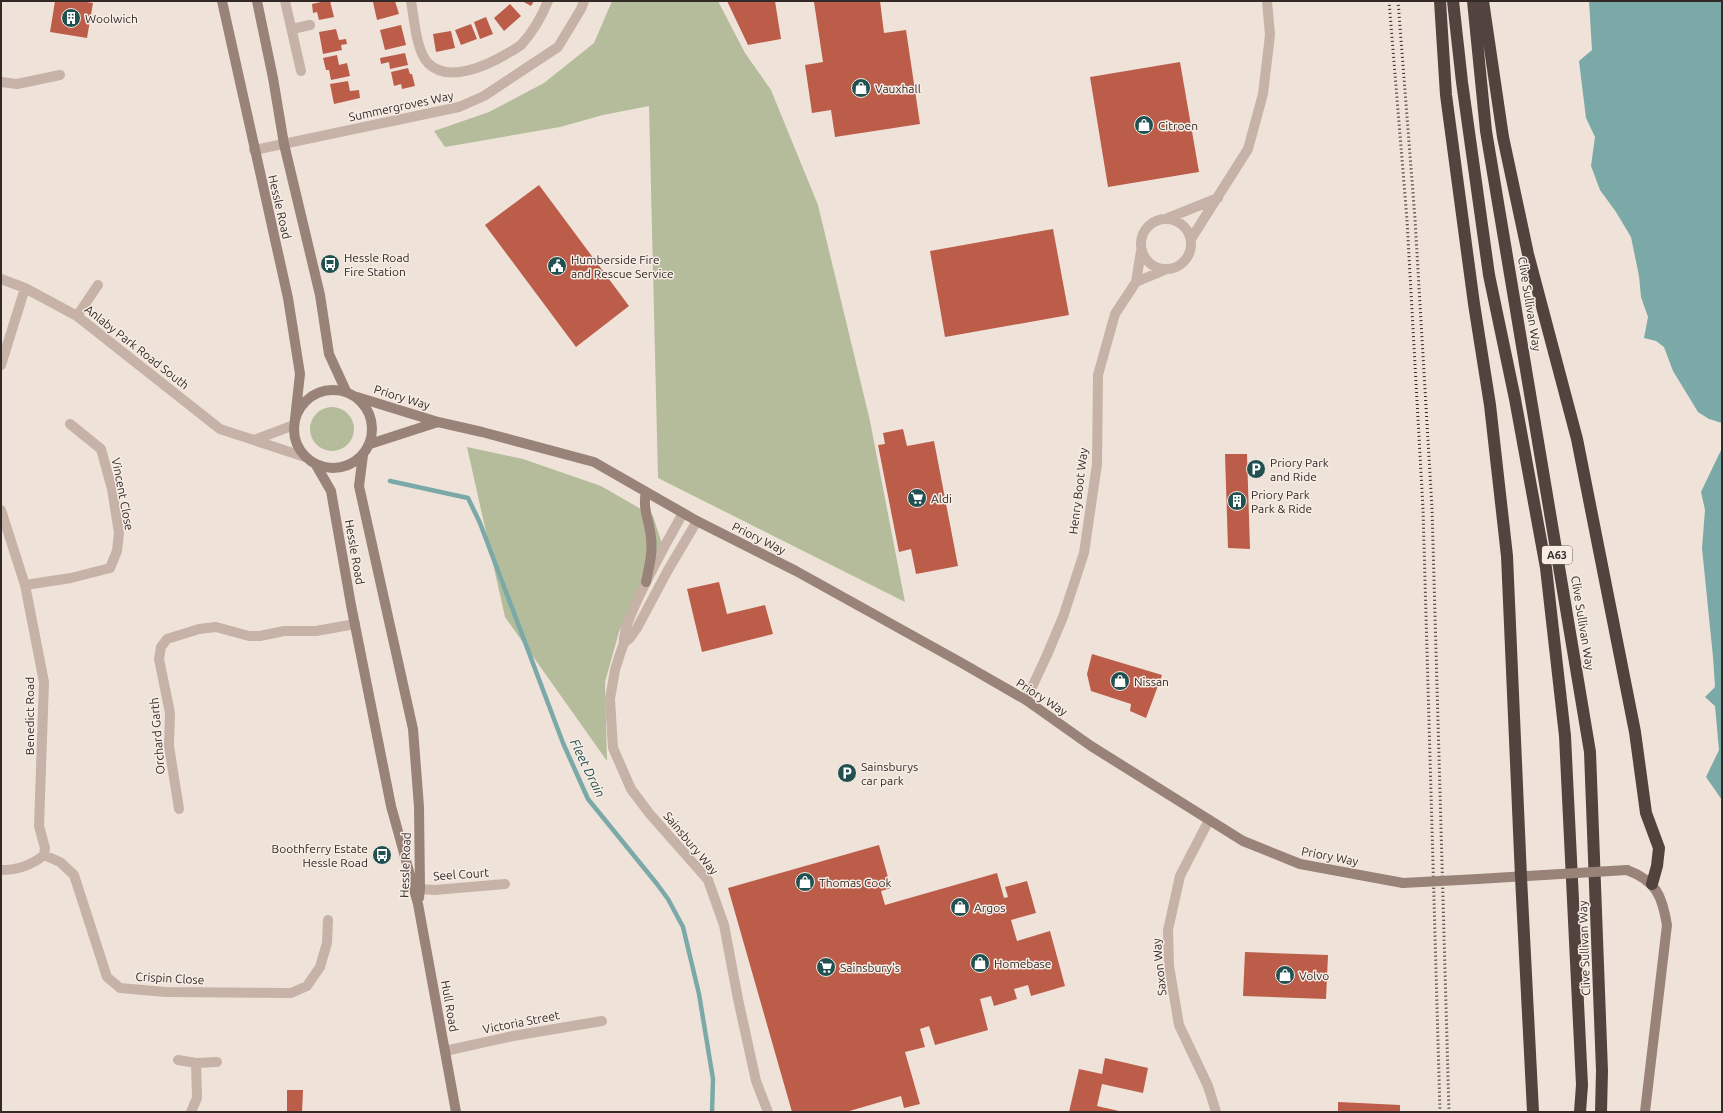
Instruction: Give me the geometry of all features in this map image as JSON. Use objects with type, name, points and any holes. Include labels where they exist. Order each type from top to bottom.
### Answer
[{"type":"highway","points":[[1440,1],[1446,95],[1474,304],[1490,405],[1507,556],[1521,877],[1534,1112]]},
{"type":"highway","name":"Clive Sullivan Way","points":[[1453,1],[1462,82],[1489,275],[1515,399],[1547,583],[1565,736],[1582,1085],[1580,1112]]},
{"type":"highway","name":"Clive Sullivan Way","points":[[1473,1],[1486,131],[1590,752],[1602,1071],[1601,1112]]},
{"type":"highway","points":[[1483,1],[1503,137],[1528,254],[1577,439],[1635,732],[1646,813],[1659,848],[1657,866],[1652,884]]},
{"type":"street","name":"Hessle Road","points":[[222,1],[288,298],[300,374],[294,422]]},
{"type":"street","name":"Hessle Road","points":[[257,1],[273,78],[284,144],[320,295],[329,354],[346,391]]},
{"type":"street","points":[[285,1],[301,71]]},
{"type":"street","points":[[411,1],[420,50],[428,63],[446,72],[468,71],[493,62],[520,46],[542,17],[548,1]]},
{"type":"street","name":"Summergroves Way","points":[[254,150],[459,107],[484,96],[558,47],[581,9],[584,1]]},
{"type":"street","points":[[1191,240],[1248,149],[1263,94],[1270,35],[1267,1]]},
{"type":"street","points":[[292,29],[310,25]]},
{"type":"street","points":[[1,82],[17,84],[60,75]]},
{"type":"street","points":[[1167,269],[1151,265],[1145,259],[1140,243],[1146,228],[1152,222],[1168,218],[1218,198]]},
{"type":"street","points":[[1136,282],[1167,269],[1176,267],[1183,263],[1188,256],[1191,248],[1191,240],[1188,231],[1176,220],[1168,218]]},
{"type":"street","points":[[1136,282],[1142,251]]},
{"type":"street","name":"Anlaby Park Road South","points":[[1,279],[25,288],[77,316],[220,429],[305,457]]},
{"type":"street","name":"Henry Boot Way","points":[[1026,700],[1064,618],[1084,553],[1097,464],[1098,375],[1115,314],[1136,282]]},
{"type":"street","points":[[77,316],[98,286]]},
{"type":"street","points":[[1,365],[25,288]]},
{"type":"street","points":[[333,389],[346,391],[357,398],[366,407],[372,418],[373,431],[370,444],[363,455],[354,463],[341,468],[328,469],[316,465],[305,457],[298,448],[294,436],[294,422],[300,407],[314,395],[333,389]]},
{"type":"street","name":"Priory Way","points":[[357,398],[438,422],[482,432],[594,462],[697,521],[796,571],[1026,700],[1091,746],[1243,841],[1300,864],[1403,882],[1521,877],[1627,870],[1638,874],[1652,884]]},
{"type":"street","points":[[254,440],[294,422]]},
{"type":"street","name":"Priory Way","points":[[370,444],[438,422]]},
{"type":"street","name":"Vincent Close","points":[[25,585],[71,578],[110,568],[117,552],[119,534],[112,489],[101,449],[70,424]]},
{"type":"street","name":"Hessle Road","points":[[363,455],[359,486],[413,729],[419,807],[420,889],[418,904]]},
{"type":"street","name":"Hessle Road","points":[[316,465],[332,491],[355,624],[391,806],[418,904]]},
{"type":"street","points":[[646,492],[645,506],[652,547],[646,582]]},
{"type":"street","name":"Benedict Road","points":[[1,510],[25,585],[44,682],[39,826],[45,848],[44,855]]},
{"type":"street","name":"Sainsbury Way","points":[[624,644],[622,639],[625,630],[646,582],[683,513]]},
{"type":"street","name":"Sainsbury Way","points":[[697,521],[636,628],[624,644],[615,670],[610,699],[613,748],[631,789],[649,813],[708,880],[724,925],[756,1081],[768,1112]]},
{"type":"street","name":"Orchard Garth","points":[[179,809],[169,746],[170,713],[159,659],[159,653],[164,642],[172,636],[216,627],[249,636],[260,636],[284,631],[316,631],[355,624]]},
{"type":"street","name":"Saxon Way","points":[[1209,820],[1180,876],[1168,930],[1169,966],[1179,1025],[1208,1086],[1216,1112]]},
{"type":"street","points":[[1,870],[12,870],[37,861],[44,855]]},
{"type":"street","name":"Crispin Close","points":[[44,855],[60,862],[74,875],[107,976],[120,988],[165,992],[291,993],[307,986],[320,967],[327,943],[328,920]]},
{"type":"street","name":"Seel Court","points":[[420,889],[435,890],[505,884]]},
{"type":"street","points":[[1645,1112],[1667,925],[1662,900],[1652,884]]},
{"type":"street","name":"Hull Road","points":[[418,904],[456,1112]]},
{"type":"street","name":"Victoria Street","points":[[445,1051],[513,1036],[602,1021]]},
{"type":"street","points":[[178,1060],[196,1063],[217,1062]]},
{"type":"street","points":[[191,1112],[198,1098],[196,1063]]},
{"type":"green space","points":[[612,1],[718,1],[745,53],[771,90],[818,205],[870,421],[905,602],[658,478],[649,106],[603,115],[560,127],[445,147],[434,131],[489,112],[544,83],[594,43]]},
{"type":"green space","points":[[328,407],[336,407],[348,413],[354,425],[354,433],[348,445],[336,451],[328,451],[316,445],[310,433],[310,425],[316,413]]},
{"type":"green space","points":[[467,447],[523,459],[601,486],[653,516],[663,547],[619,632],[605,682],[607,761],[505,617]]},
{"type":"water","points":[[1589,1],[1722,1],[1722,423],[1709,419],[1698,412],[1673,371],[1664,347],[1656,341],[1644,338],[1648,317],[1641,297],[1639,276],[1631,237],[1616,212],[1600,190],[1591,166],[1595,137],[1586,118],[1579,61],[1592,50]]},
{"type":"water","points":[[1722,448],[1722,800],[1706,777],[1719,750],[1715,706],[1705,697],[1715,687],[1702,548],[1705,510],[1701,492]]},
{"type":"building","name":"Woolwich","points":[[55,1],[80,1],[93,3],[87,38],[50,32]]},
{"type":"building","points":[[330,1],[334,17],[319,20],[317,12],[313,13],[312,4]]},
{"type":"building","points":[[395,1],[399,14],[377,20],[373,2]]},
{"type":"building","points":[[522,1],[534,1],[531,6]]},
{"type":"building","points":[[727,1],[775,1],[781,39],[748,45]]},
{"type":"building","name":"Vauxhall","points":[[880,1],[884,33],[906,30],[920,124],[835,137],[831,110],[812,113],[805,65],[823,62],[814,2]]},
{"type":"building","points":[[510,4],[521,16],[504,31],[494,18]]},
{"type":"building","points":[[486,17],[493,34],[480,39],[474,22]]},
{"type":"building","points":[[471,24],[477,39],[461,45],[455,30]]},
{"type":"building","points":[[401,25],[406,45],[385,50],[380,30]]},
{"type":"building","points":[[336,29],[339,40],[346,39],[347,44],[341,45],[342,50],[323,54],[319,32]]},
{"type":"building","points":[[451,31],[455,48],[436,52],[433,34]]},
{"type":"building","points":[[405,53],[408,65],[390,69],[389,62],[381,64],[380,58]]},
{"type":"building","points":[[337,55],[339,65],[347,63],[350,76],[331,80],[329,70],[326,70],[323,58]]},
{"type":"building","name":"Citroen","points":[[1180,62],[1199,172],[1108,187],[1090,77]]},
{"type":"building","points":[[408,68],[410,74],[412,74],[415,86],[402,89],[401,84],[394,86],[391,72]]},
{"type":"building","points":[[348,81],[350,91],[359,90],[360,98],[334,104],[330,84]]},
{"type":"building","name":"Humberside Fire and Rescue Service","points":[[539,185],[629,306],[576,347],[485,225]]},
{"type":"building","points":[[1053,229],[1069,315],[945,337],[930,251]]},
{"type":"building","name":"Aldi","points":[[903,429],[907,446],[934,441],[958,566],[916,574],[911,549],[899,552],[878,445],[885,444],[883,433]]},
{"type":"building","name":"Priory Park Park & Ride","points":[[1225,454],[1247,454],[1250,549],[1228,548]]},
{"type":"building","points":[[719,582],[727,614],[765,605],[773,634],[702,652],[687,589]]},
{"type":"building","points":[[1092,654],[1162,675],[1146,718],[1130,711],[1131,704],[1091,691],[1087,674]]},
{"type":"building","name":"Sainsbury's","points":[[879,845],[891,888],[881,891],[885,905],[997,873],[1004,898],[1008,897],[1005,887],[1027,881],[1036,913],[1011,920],[1017,941],[1050,931],[1065,986],[1031,996],[1028,985],[1014,989],[1017,999],[994,1006],[991,996],[980,999],[988,1030],[935,1045],[929,1026],[920,1029],[925,1047],[905,1052],[920,1104],[904,1108],[901,1096],[846,1112],[792,1112],[728,888]]},
{"type":"building","name":"Volvo","points":[[1245,952],[1328,955],[1326,999],[1243,996]]},
{"type":"building","points":[[1105,1058],[1148,1068],[1143,1093],[1102,1084],[1097,1106],[1119,1112],[1069,1112],[1079,1069],[1102,1074]]},
{"type":"building","points":[[287,1090],[303,1090],[302,1112],[287,1112]]},
{"type":"building","points":[[1338,1102],[1400,1105],[1400,1112],[1338,1112]]},
{"type":"waterway","name":"Fleet Drain","points":[[390,481],[468,498],[480,523],[563,743],[588,799],[657,884],[668,899],[683,927],[699,994],[713,1079],[712,1112]]},
{"type":"railway","points":[[1389,1],[1407,220],[1423,509],[1440,1112]]},
{"type":"railway","points":[[1398,1],[1415,219],[1432,508],[1449,1112]]},
{"type":"place","name":"Woolwich","points":[[71,18]]},
{"type":"place","name":"Vauxhall","points":[[861,88]]},
{"type":"place","name":"Citroen","points":[[1144,125]]},
{"type":"place","name":"Hessle Road Fire Station","points":[[330,264]]},
{"type":"place","name":"Humberside Fire and Rescue Service","points":[[557,266]]},
{"type":"place","name":"Priory Park and Ride","points":[[1256,469]]},
{"type":"place","name":"Aldi","points":[[917,498]]},
{"type":"place","name":"Priory Park Park & Ride","points":[[1237,501]]},
{"type":"place","name":"Nissan","points":[[1120,681]]},
{"type":"place","name":"Sainsburys car park","points":[[847,773]]},
{"type":"place","name":"Boothferry Estate Hessle Road","points":[[382,855]]},
{"type":"place","name":"Thomas Cook","points":[[805,882]]},
{"type":"place","name":"Argos","points":[[960,907]]},
{"type":"place","name":"Homebase","points":[[980,963]]},
{"type":"place","name":"Sainsbury's","points":[[826,967]]},
{"type":"place","name":"Volvo","points":[[1285,975]]}]
